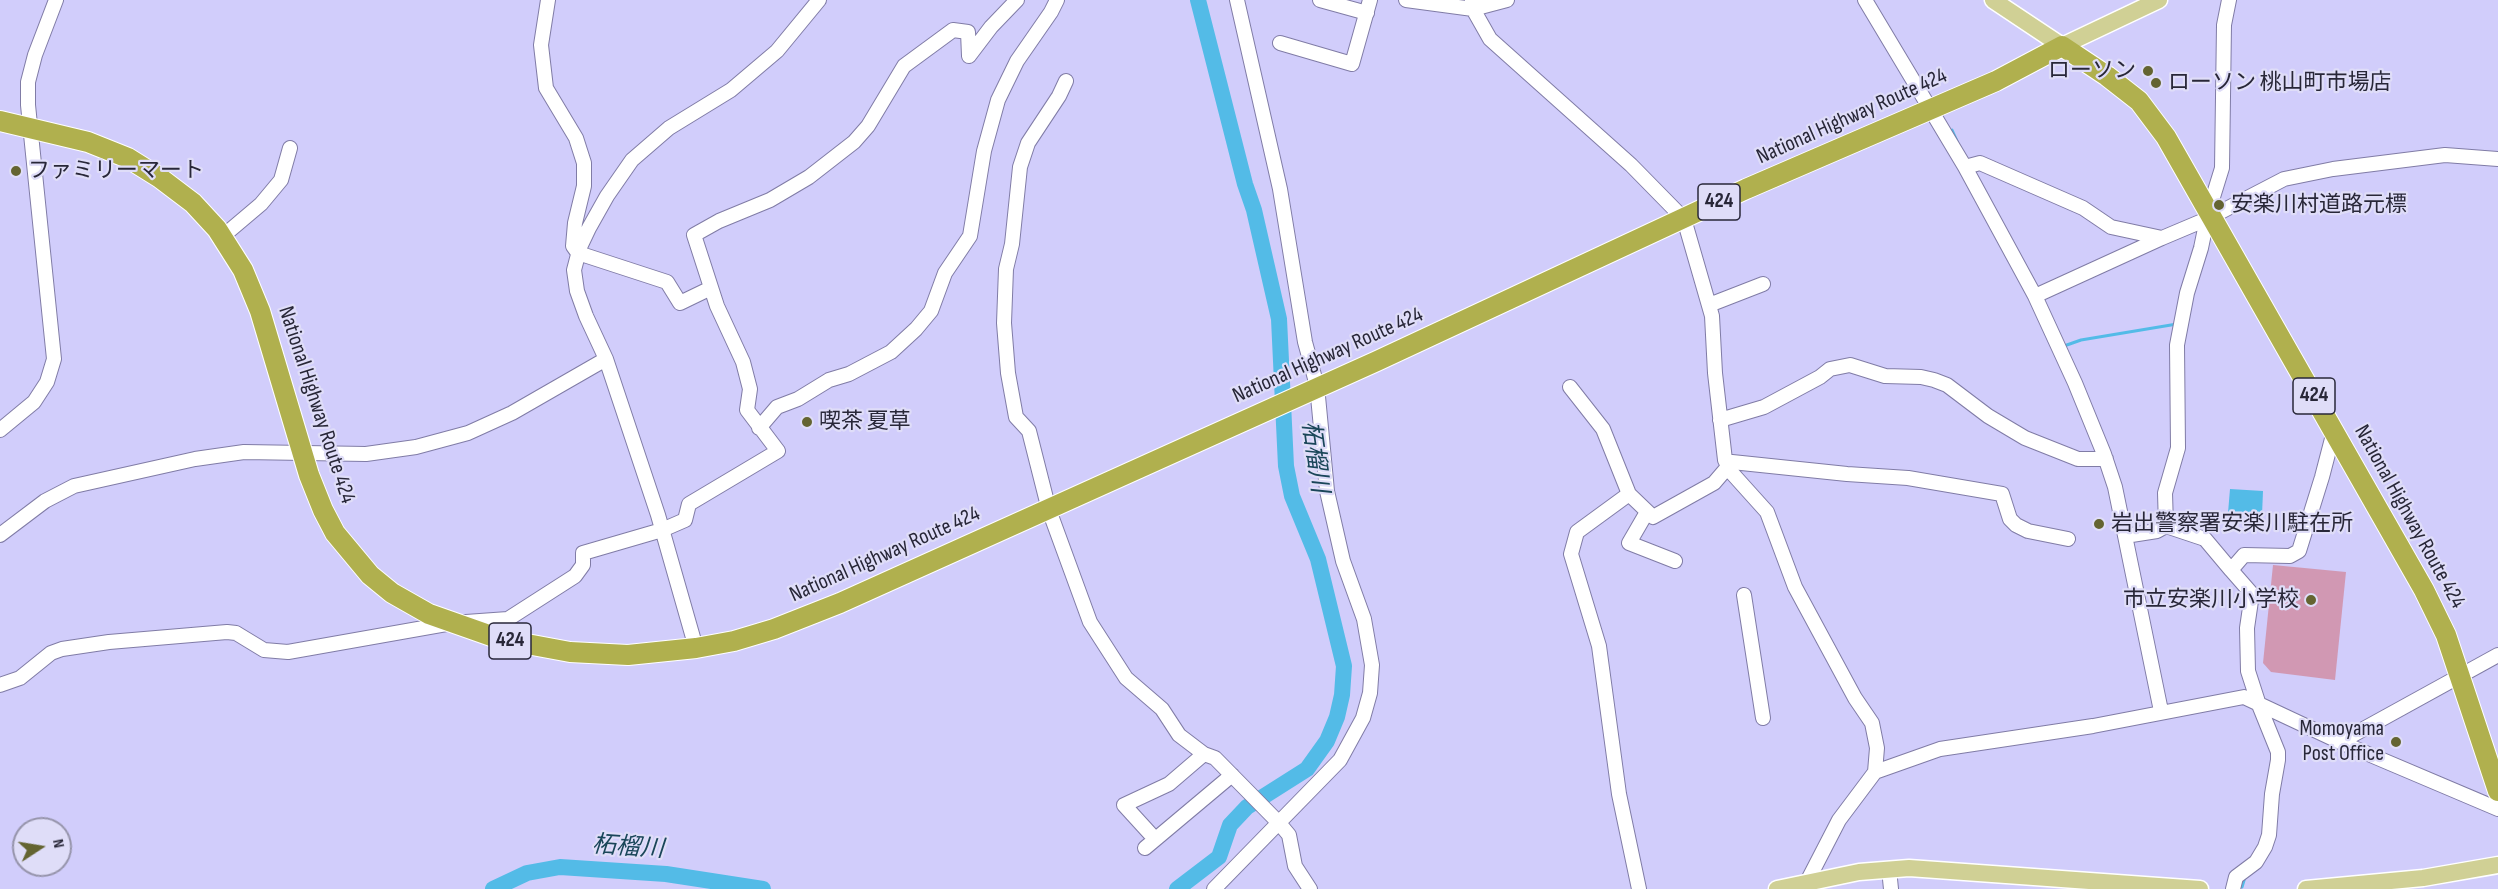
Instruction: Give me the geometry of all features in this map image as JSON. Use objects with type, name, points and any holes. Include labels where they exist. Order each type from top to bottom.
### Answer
[{"type":"highway","name":"National Highway Route 424","points":[[0,121],[88,142],[128,158],[193,203],[222,237],[243,270],[260,311],[309,475],[323,510],[335,533],[370,574],[392,592],[429,614],[500,639],[570,652],[628,655],[734,642],[840,603],[1377,361],[1746,189],[1995,81],[2062,46],[2139,101],[2166,137],[2424,590],[2446,635],[2498,791]]},
{"type":"main road","points":[[1994,0],[2062,46],[2159,0]]},
{"type":"main road","points":[[2306,889],[2423,878],[2498,865]]},
{"type":"main road","points":[[1777,889],[1859,872],[1889,869],[1974,871],[2100,883],[2200,889]]},
{"type":"street","points":[[0,430],[34,402],[47,382],[54,359],[28,105],[28,82],[34,55],[56,0]]},
{"type":"street","points":[[548,0],[542,45],[546,88],[576,138],[584,163],[584,186],[575,223],[573,246],[578,253],[667,282],[680,303],[711,288]]},
{"type":"street","points":[[696,648],[662,530],[606,359],[577,291],[574,270],[578,253],[589,228],[607,196],[632,160],[669,128],[731,90],[777,51],[819,0]]},
{"type":"street","points":[[0,685],[20,678],[51,653],[62,649],[109,642],[227,632],[236,633],[264,650],[288,652],[452,623],[508,619],[575,576],[583,565],[583,553],[662,530],[685,520],[689,504],[778,451],[747,410],[750,389],[743,362],[717,306],[694,235],[719,220],[770,200],[808,177],[854,142],[868,126],[904,66],[953,30],[968,32],[969,56],[991,27],[1017,0]]},
{"type":"street","points":[[759,428],[777,407],[798,399],[829,380],[849,374],[891,352],[916,329],[931,310],[945,273],[970,236],[984,151],[998,100],[1017,61],[1057,0]]},
{"type":"street","points":[[1214,889],[1340,760],[1363,718],[1370,693],[1371,652],[1364,619],[1343,561],[1327,491],[1315,388],[1305,342],[1280,189],[1237,0]]},
{"type":"street","points":[[1280,43],[1352,64],[1369,6],[1320,0]]},
{"type":"street","points":[[1406,0],[1473,4],[1507,0]]},
{"type":"street","points":[[1865,0],[1929,108],[1968,165],[2037,295],[2106,459],[2115,487],[2161,711]]},
{"type":"street","points":[[2166,525],[2164,493],[2178,448],[2177,345],[2187,293],[2222,168],[2224,26],[2229,0]]},
{"type":"street","points":[[1473,4],[1490,39],[1632,165],[1684,219],[1709,305],[1725,460],[1767,512],[1795,587],[1854,698],[1872,723],[1877,748],[1875,772],[1839,820],[1807,882]]},
{"type":"street","points":[[1066,81],[1059,96],[1028,143],[1020,167],[1012,244],[1006,269],[1004,323],[1008,373],[1016,417],[1029,431],[1049,510],[1090,622],[1126,678],[1162,709],[1179,735],[1204,754],[1215,758],[1280,823],[1289,835],[1295,867],[1310,889]]},
{"type":"street","points":[[222,237],[261,204],[281,180],[290,148]]},
{"type":"street","points":[[2037,295],[2284,179],[2333,169],[2445,155],[2498,159]]},
{"type":"street","points":[[1968,165],[1980,163],[2083,208],[2111,227],[2162,238]]},
{"type":"street","points":[[1709,305],[1763,284]]},
{"type":"street","points":[[0,535],[45,501],[74,486],[195,459],[244,452],[366,454],[416,447],[468,433],[512,413],[606,359]]},
{"type":"street","points":[[1720,420],[1764,406],[1820,377],[1830,369],[1850,365],[1885,376],[1921,377],[1934,380],[1947,385],[1988,416],[2025,438],[2078,459],[2106,459]]},
{"type":"street","points":[[1570,387],[1604,429],[1629,494],[1653,517],[1714,483],[1732,462],[1908,478],[2002,494],[2010,519],[2016,525],[2028,531],[2068,538]]},
{"type":"street","points":[[2231,570],[2244,555],[2290,556],[2299,551],[2334,430]]},
{"type":"street","points":[[1629,494],[1577,532],[1570,554],[1599,646],[1619,794],[1639,889]]},
{"type":"street","points":[[1647,512],[1629,543],[1675,561]]},
{"type":"street","points":[[2125,536],[2157,531],[2166,525]]},
{"type":"street","points":[[2166,525],[2205,539],[2252,594],[2246,660],[2259,705],[2278,752],[2269,835],[2256,862],[2236,877],[2233,889]]},
{"type":"street","points":[[1744,595],[1763,718]]},
{"type":"street","points":[[2340,742],[2498,655]]},
{"type":"street","points":[[1875,772],[1940,749],[2088,726],[2244,697],[2340,742],[2498,809]]},
{"type":"street","points":[[1204,754],[1169,784],[1124,805],[1150,843],[1233,777]]},
{"type":"street","points":[[1889,869],[1891,889]]},
{"type":"shaded area","points":[[2273,565],[2346,572],[2335,680],[2271,672],[2263,663]]},
{"type":"water","points":[[2230,489],[2263,491],[2262,515],[2228,513]]},
{"type":"waterway","name":"柘榴川","points":[[1177,889],[1219,857],[1230,825],[1247,807],[1307,769],[1327,741],[1337,717],[1342,695],[1344,666],[1318,559],[1292,496],[1286,466],[1279,319],[1254,210],[1245,184],[1198,0]]},
{"type":"waterway","points":[[1952,130],[1957,141]]},
{"type":"waterway","points":[[2064,346],[2081,340],[2177,324]]},
{"type":"waterway","name":"柘榴川","points":[[493,889],[527,873],[560,867],[666,874],[763,889]]},
{"type":"waterway","points":[[2242,887],[2245,877]]},
{"type":"place","name":"ローソン","points":[[2148,71]]},
{"type":"place","name":"ローソン 桃山町市場店","points":[[2156,83]]},
{"type":"place","name":"ファミリーマート","points":[[16,171]]},
{"type":"place","name":"安楽川村道路元標","points":[[2219,205]]},
{"type":"place","name":"喫茶 夏草","points":[[807,422]]},
{"type":"place","name":"岩出警察署安楽川駐在所","points":[[2099,524]]},
{"type":"place","name":"市立安楽川小学校","points":[[2311,600]]},
{"type":"place","name":"Momoyama Post Office","points":[[2396,742]]}]
